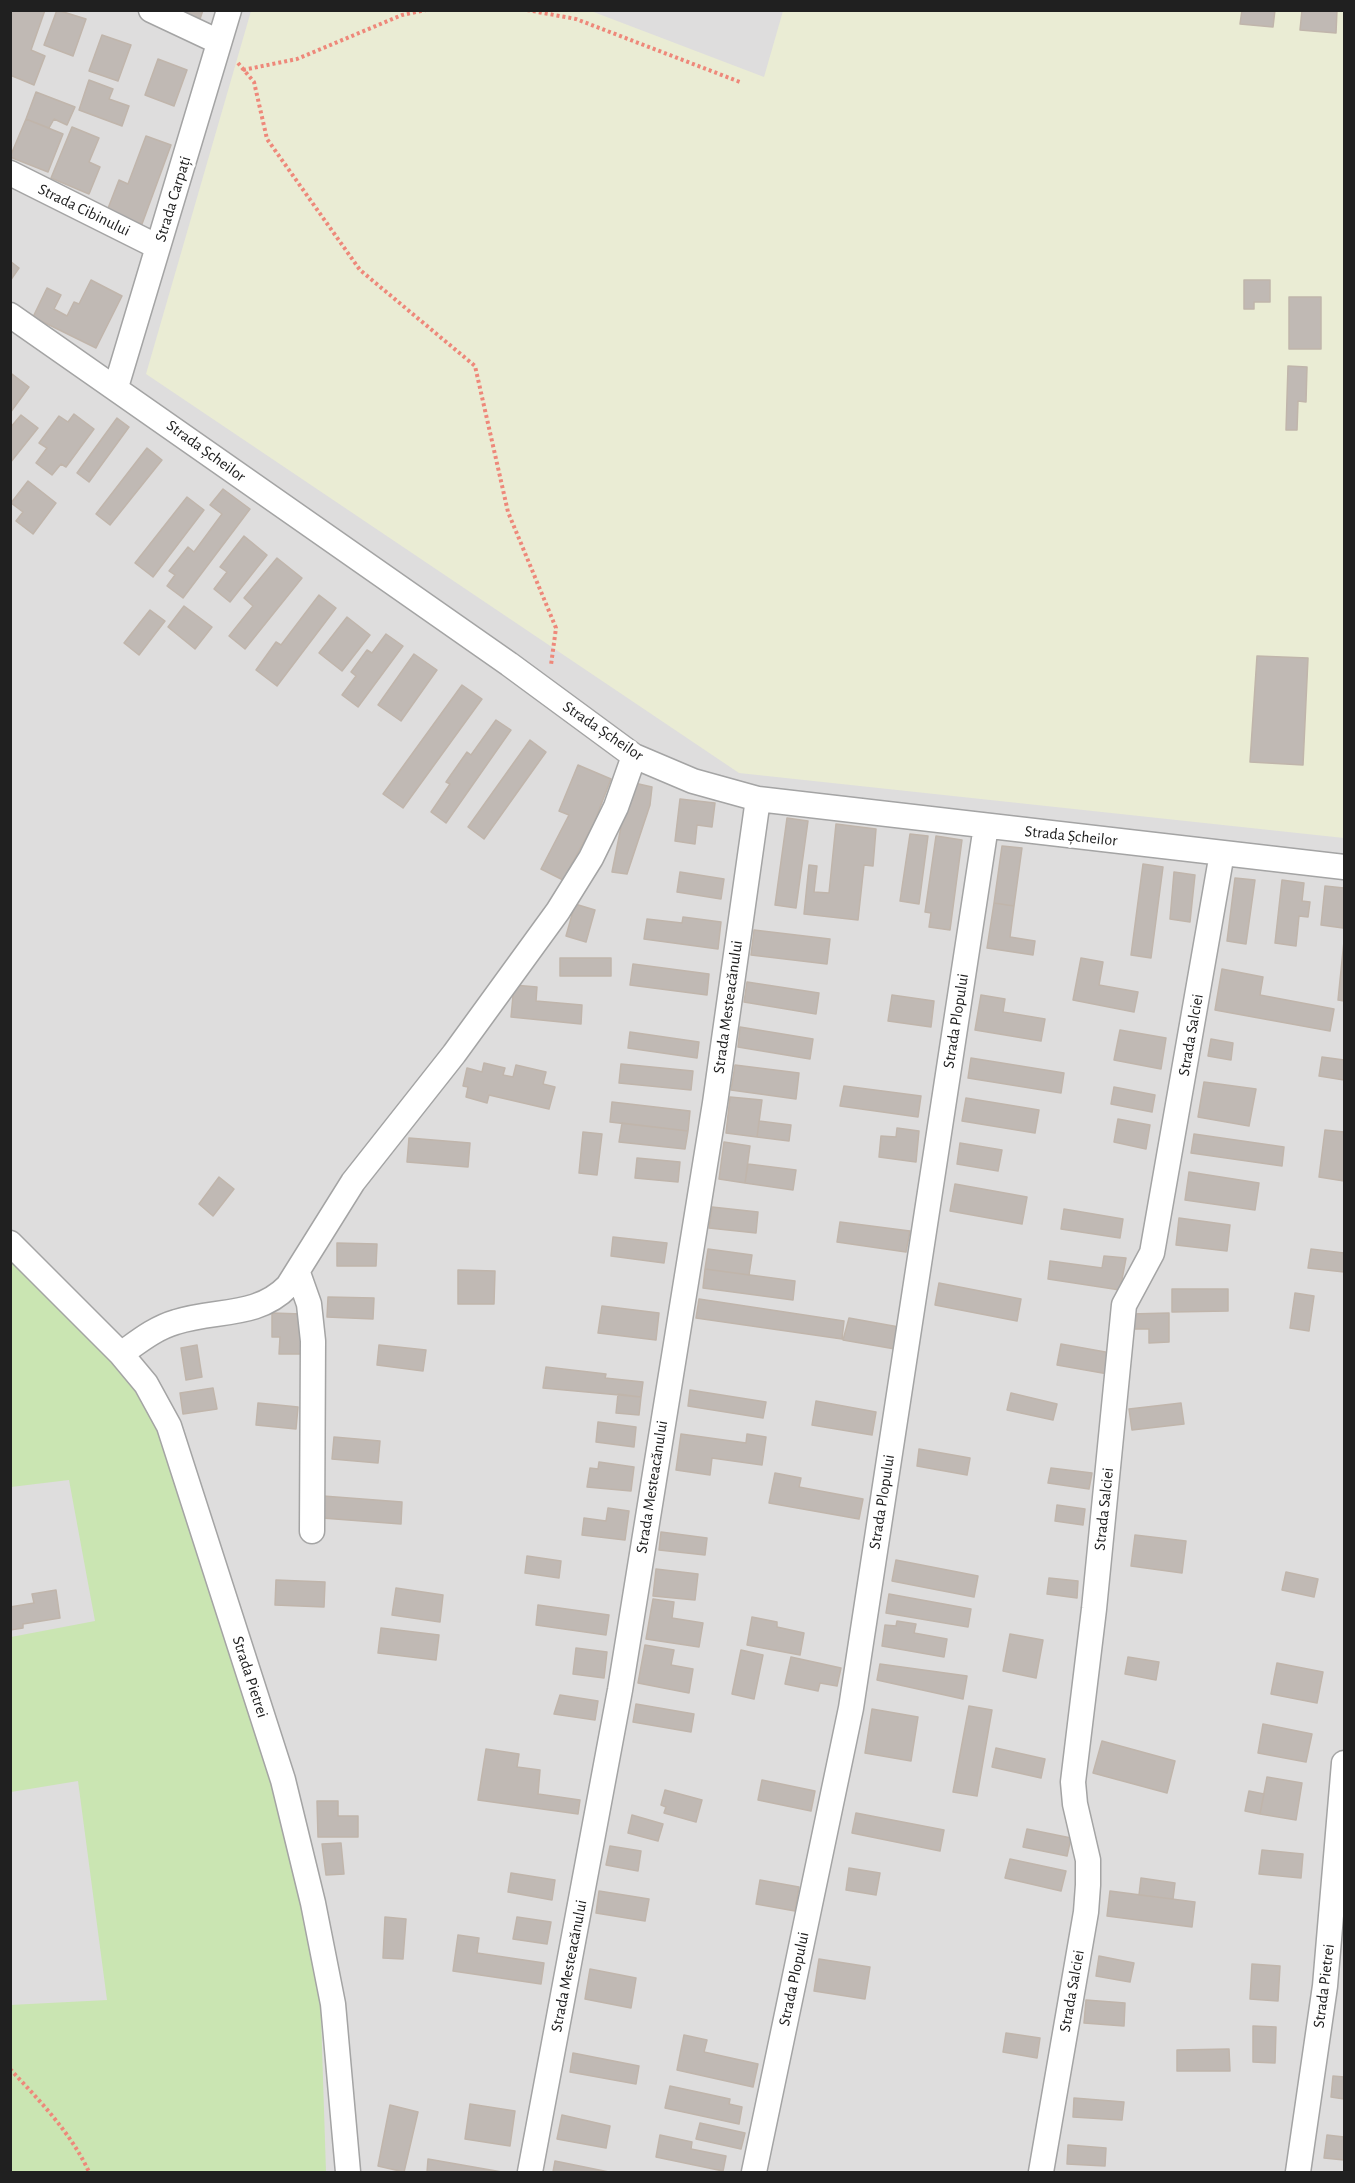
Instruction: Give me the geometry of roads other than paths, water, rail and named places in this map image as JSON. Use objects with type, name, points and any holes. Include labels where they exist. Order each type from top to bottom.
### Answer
[{"type":"street","points":[[151,10],[219,42]]},
{"type":"street","name":"Strada Carpați","points":[[116,387],[229,10]]},
{"type":"street","name":"Strada Cibinului","points":[[10,173],[158,247]]},
{"type":"street","name":"Strada Șcheilor","points":[[10,315],[116,387],[634,756],[693,781],[758,799],[1344,867]]},
{"type":"street","points":[[121,1354],[147,1335],[179,1321],[240,1312],[262,1305],[277,1297],[298,1273],[318,1234],[353,1182],[454,1054],[558,911],[591,858],[616,807],[634,756]]},
{"type":"street","name":"Strada Mesteacănului","points":[[530,2172],[620,1690],[715,1103],[758,799]]},
{"type":"street","name":"Strada Plopului","points":[[754,2172],[851,1708],[986,826]]},
{"type":"street","name":"Strada Salciei","points":[[1041,2172],[1087,1903],[1088,1860],[1075,1804],[1073,1782],[1094,1608],[1124,1305],[1152,1253],[1222,853]]},
{"type":"street","name":"Strada Pietrei","points":[[10,1243],[121,1354],[146,1384],[169,1426],[283,1780],[328,1969],[348,2172]]},
{"type":"street","points":[[298,1273],[309,1304],[313,1341],[312,1531]]},
{"type":"street","name":"Strada Pietrei","points":[[1298,2172],[1325,1986],[1344,1763]]}]
